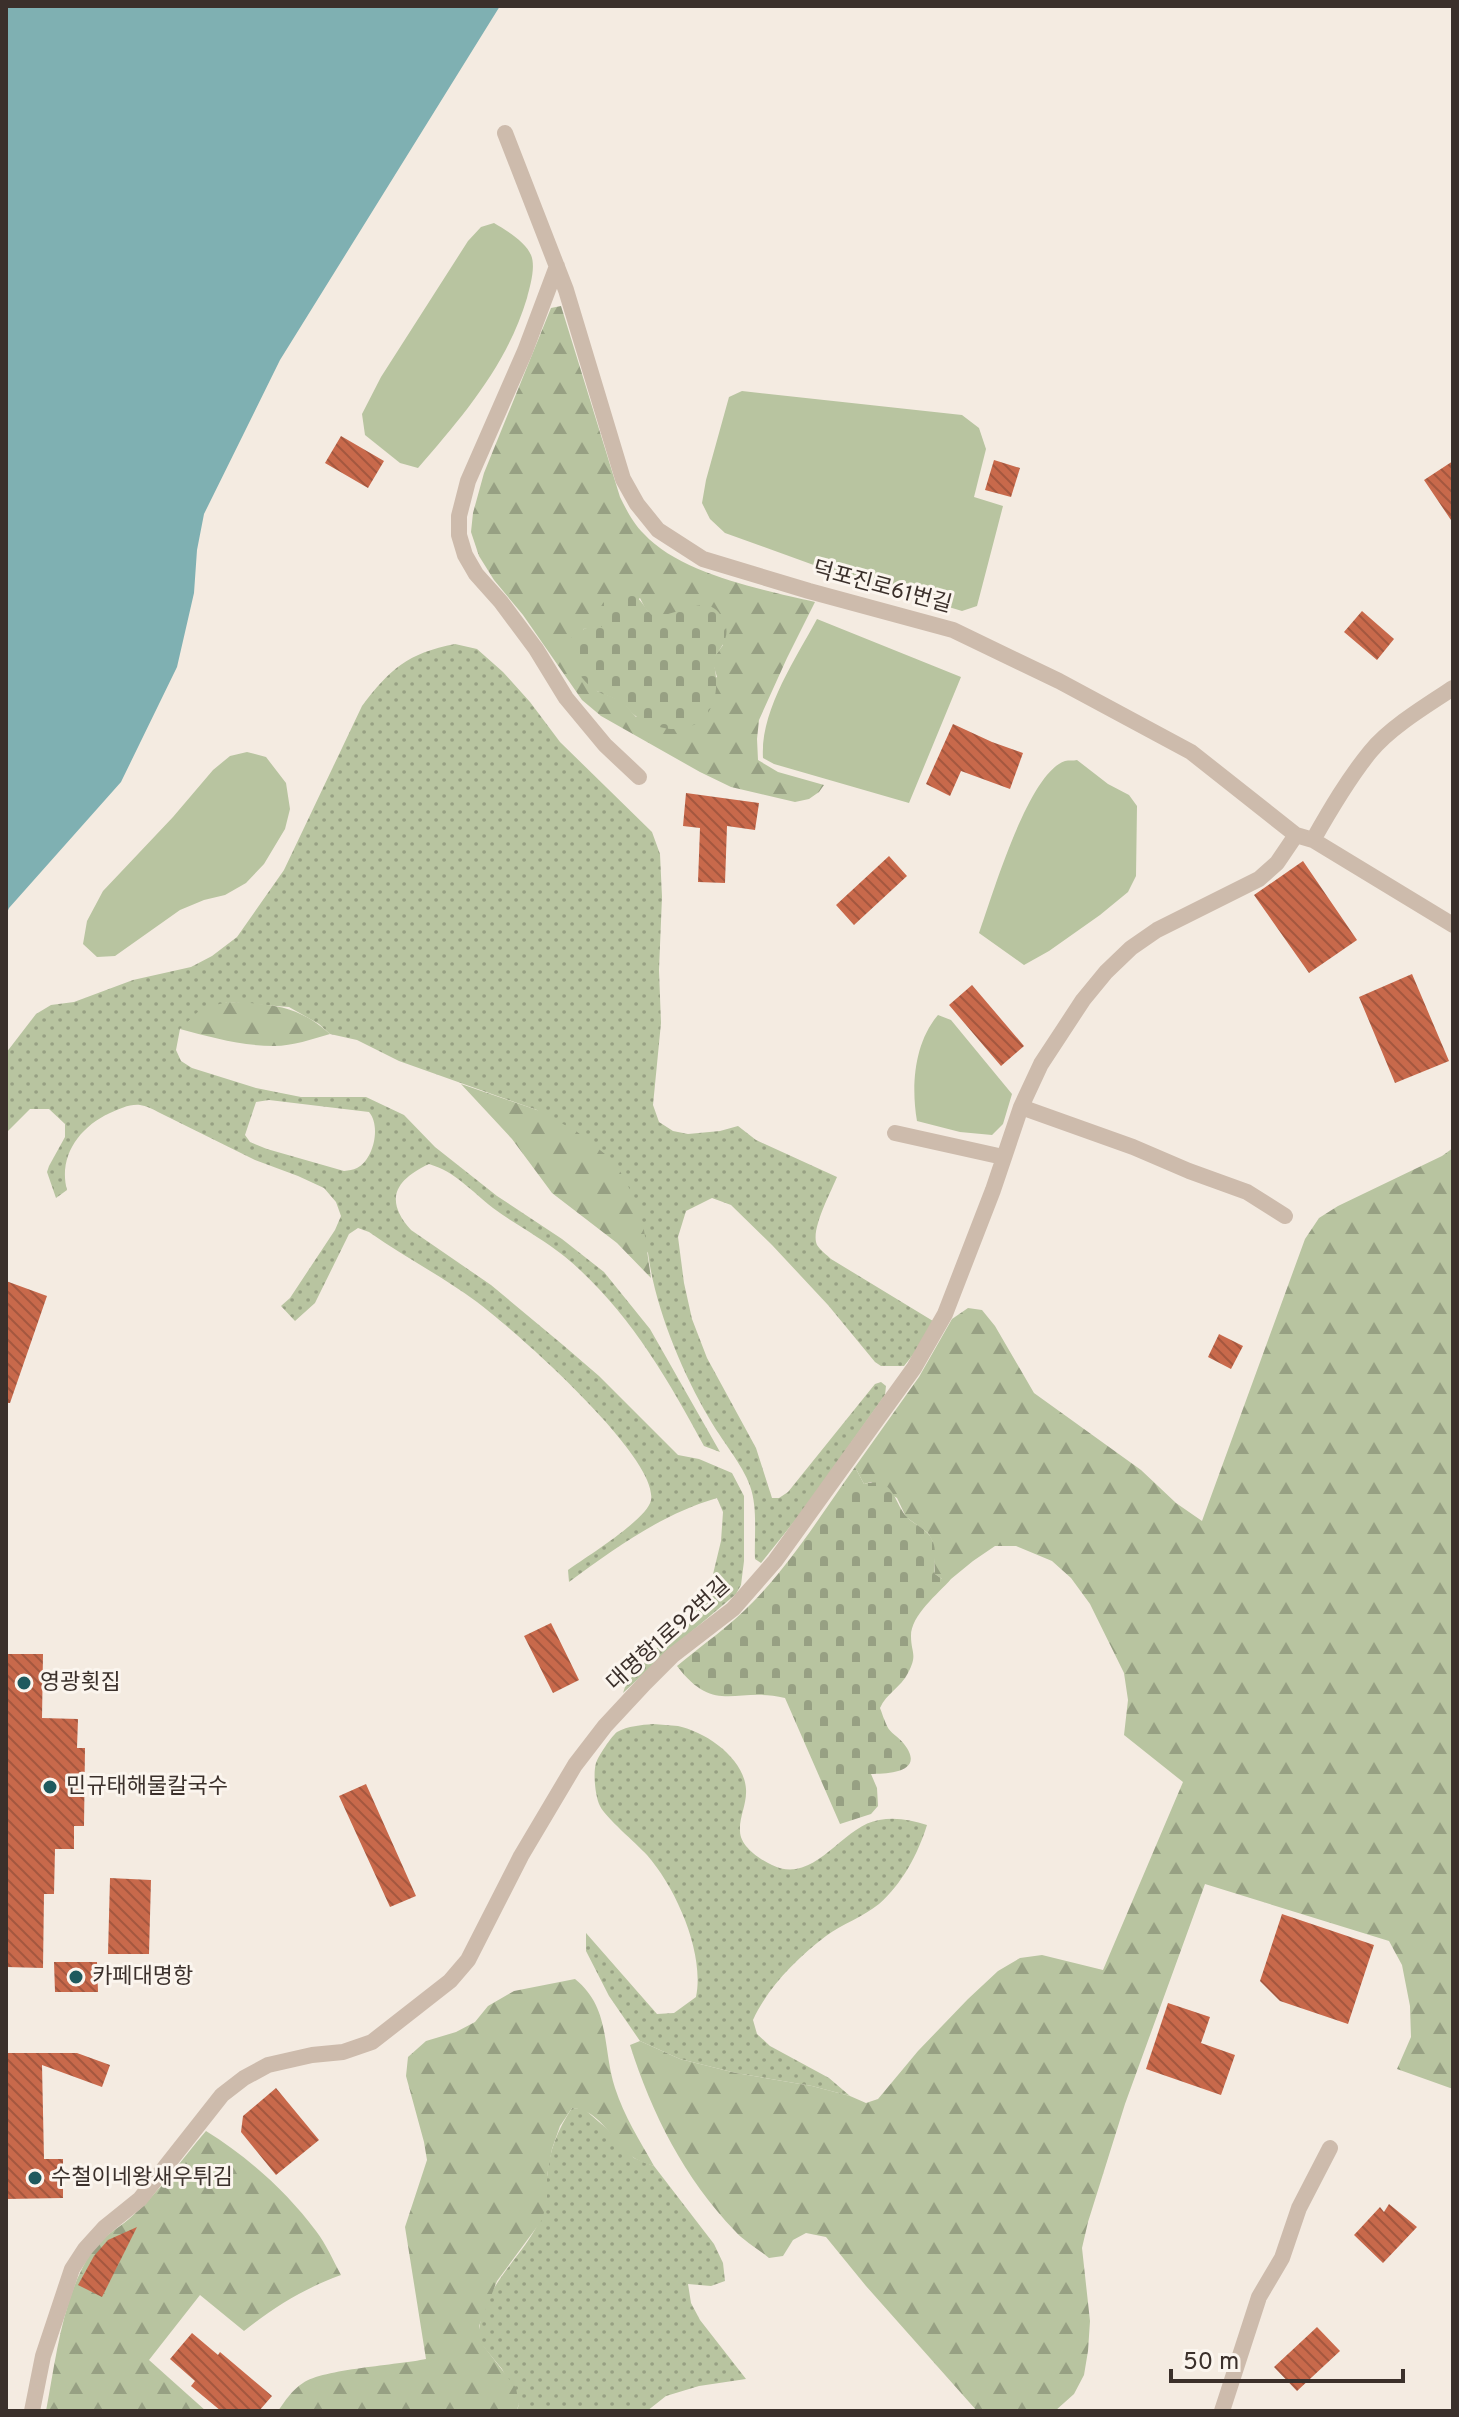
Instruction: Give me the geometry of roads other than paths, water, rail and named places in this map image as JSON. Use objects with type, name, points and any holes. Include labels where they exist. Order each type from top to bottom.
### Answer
[{"type":"lane","name":"덕포진로61번길","points":[[505,133],[566,290],[623,479],[637,504],[658,530],[703,559],[953,630],[1059,681],[1191,752],[1305,838],[1453,925]]},
{"type":"lane","points":[[557,266],[525,351],[468,481],[459,516],[459,535],[465,555],[476,574],[536,649],[566,698],[605,745],[639,777]]},
{"type":"lane","name":"대명항1로92번길","points":[[32,2411],[43,2356],[72,2269],[85,2249],[104,2228],[140,2199],[222,2095],[244,2078],[268,2065],[343,2052],[372,2042],[450,1981],[468,1960],[521,1856],[575,1765],[605,1726],[672,1656],[733,1609],[758,1583],[914,1368],[945,1314],[969,1256],[1021,1107],[1041,1064],[1083,1000],[1106,972],[1131,948],[1157,930],[1259,879],[1305,838],[1333,806],[1371,750],[1409,718],[1453,688]]},
{"type":"lane","points":[[1021,1107],[1247,1192],[1285,1216]]},
{"type":"lane","points":[[895,1133],[1003,1157]]},
{"type":"lane","points":[[1222,2411],[1259,2297],[1282,2258],[1299,2208],[1330,2148]]},
{"type":"water","points":[[6,6],[500,6],[280,360],[204,514],[197,550],[194,593],[177,667],[121,782],[6,915]]},
{"type":"place","name":"영광횟집","points":[[24,1683]]},
{"type":"place","name":"민규태해물칼국수","points":[[50,1787]]},
{"type":"place","name":"카페대명항","points":[[76,1977]]},
{"type":"place","name":"수철이네왕새우튀김","points":[[35,2178]]}]
